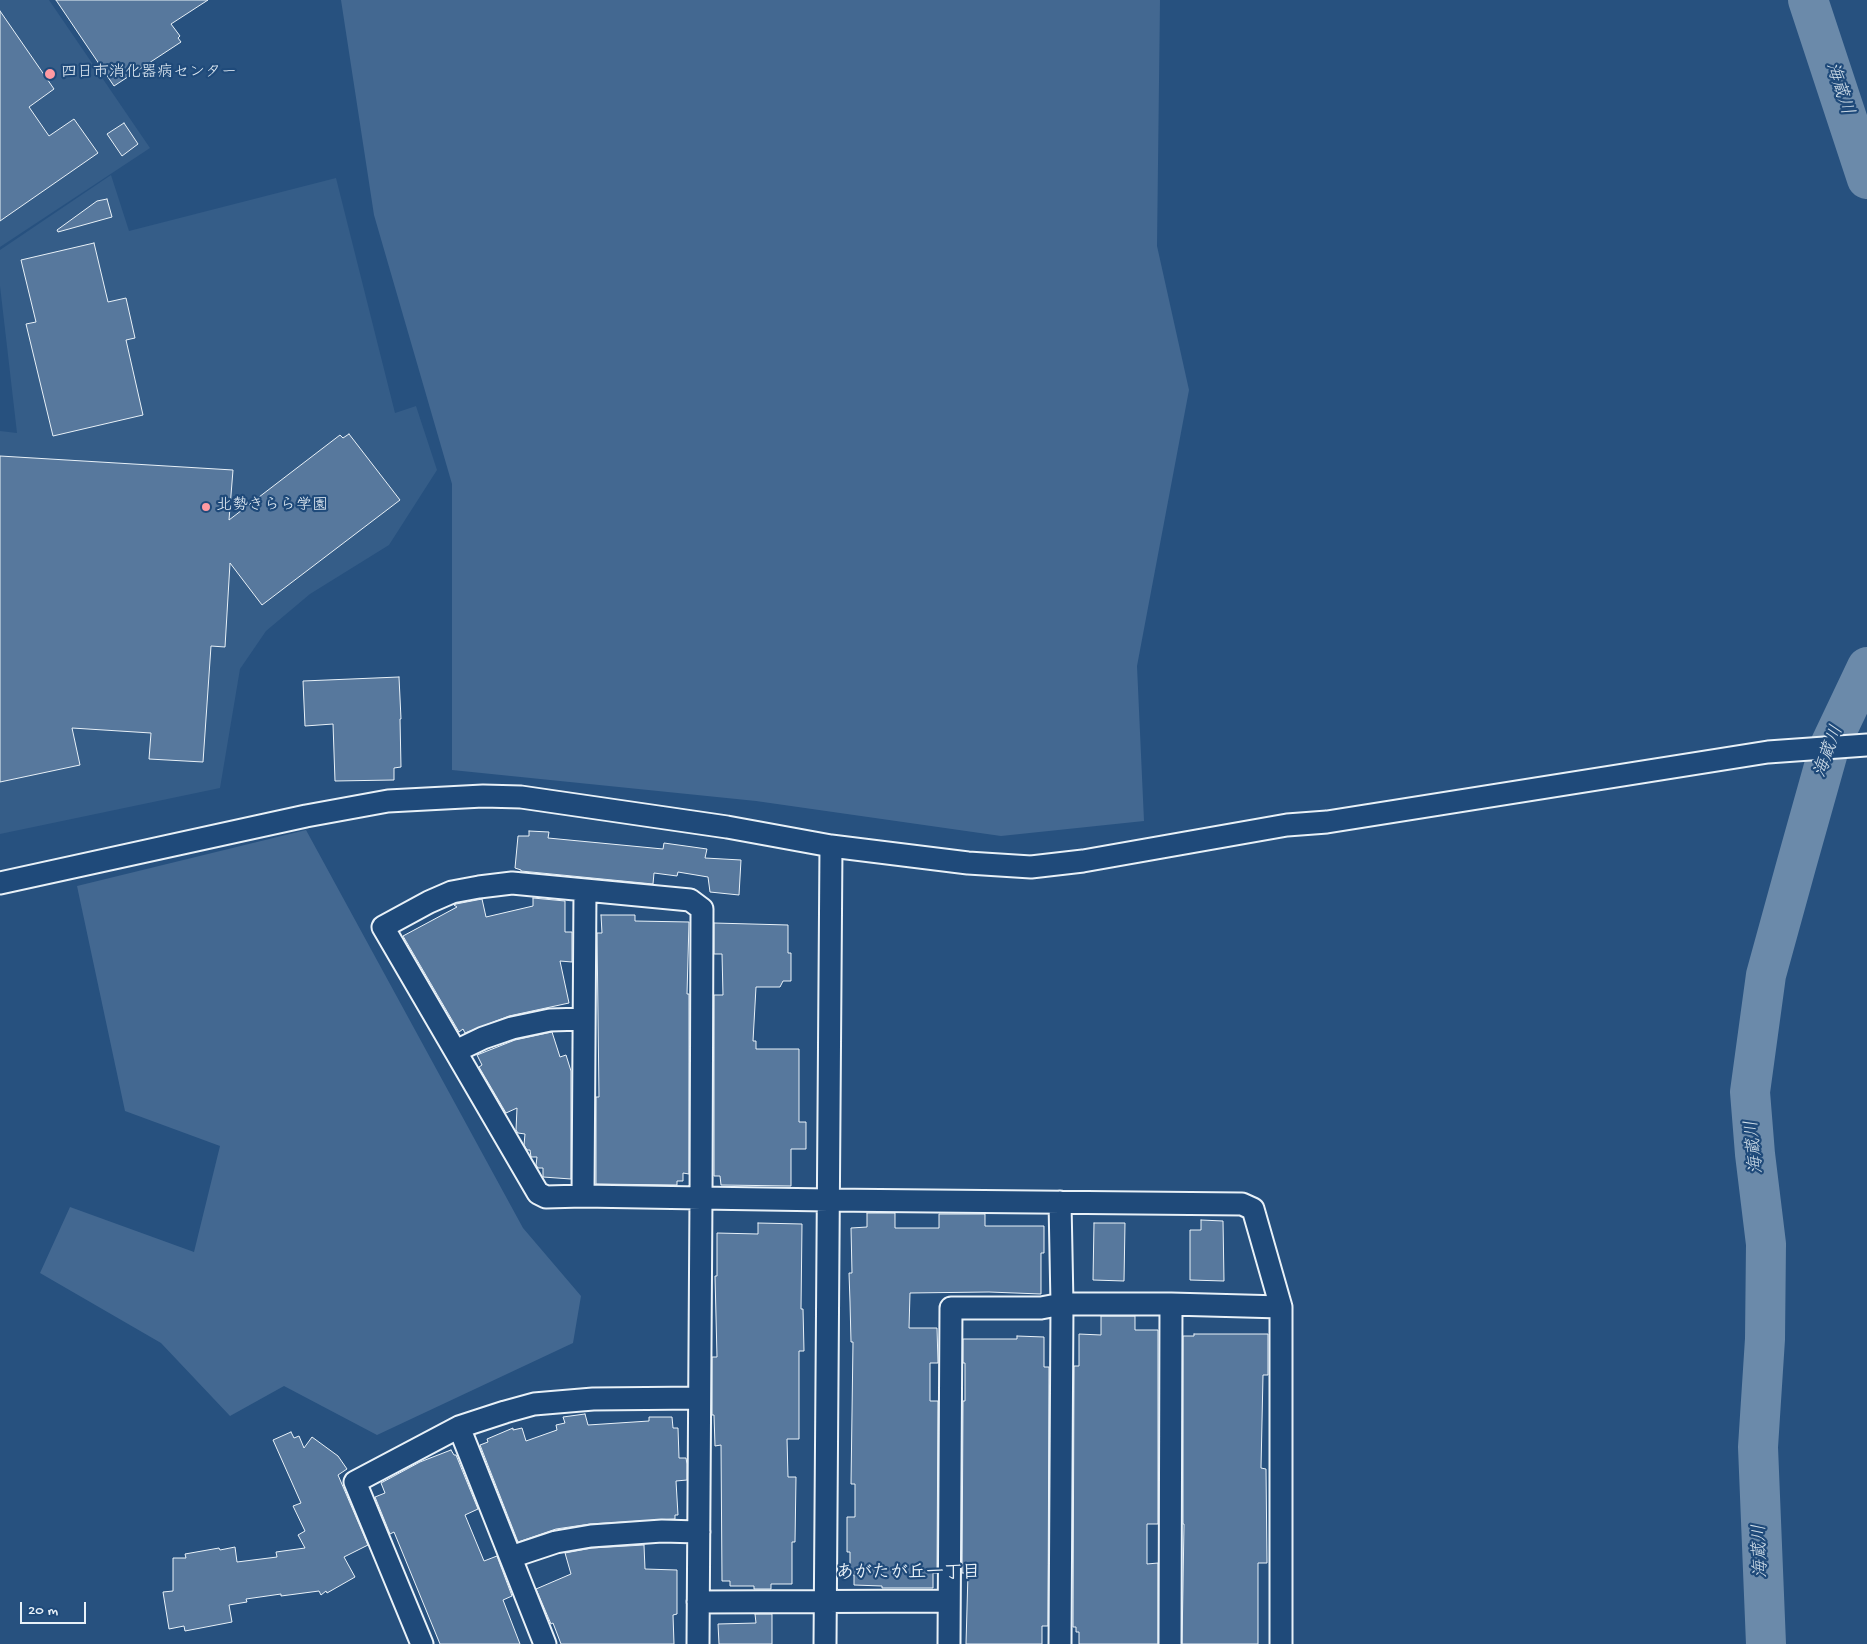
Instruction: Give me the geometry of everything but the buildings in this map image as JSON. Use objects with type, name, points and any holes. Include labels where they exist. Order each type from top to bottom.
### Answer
[{"type":"street","points":[[0,883],[306,816],[388,801],[483,796],[521,797],[728,827],[831,846],[968,863],[1031,867],[1084,861],[1286,825],[1327,822],[1775,752],[1867,745]]},
{"type":"street","points":[[826,1644],[831,846]]},
{"type":"street","points":[[698,1644],[702,1198],[702,909],[690,900],[512,883],[452,892],[383,927],[538,1193],[546,1197],[583,1196],[702,1198],[828,1200],[1242,1204],[1253,1209],[1281,1307],[1281,1644]]},
{"type":"street","points":[[583,1196],[585,890]]},
{"type":"street","points":[[456,1052],[483,1038],[520,1026],[550,1020],[584,1019]]},
{"type":"street","points":[[1060,1202],[1062,1304],[1060,1644]]},
{"type":"street","points":[[949,1644],[951,1308],[1041,1308],[1062,1304],[1281,1307]]},
{"type":"street","points":[[1170,1644],[1171,1304]]},
{"type":"street","points":[[422,1644],[355,1482],[459,1427],[534,1404],[593,1399],[699,1398]]},
{"type":"street","points":[[459,1427],[545,1644]]},
{"type":"street","points":[[510,1558],[556,1542],[591,1536],[629,1532],[699,1532]]},
{"type":"street","points":[[698,1602],[949,1601]]},
{"type":"shaded area","name":"四日市消化器病センター","points":[[0,0],[49,0],[150,148],[0,247]]},
{"type":"shaded area","points":[[341,0],[1160,0],[1157,246],[1189,390],[1137,666],[1144,821],[1001,836],[756,801],[452,770],[452,484],[374,215]]},
{"type":"shaded area","name":"北勢きらら学園","points":[[111,175],[129,231],[336,178],[395,413],[416,406],[437,470],[389,545],[310,594],[266,631],[240,669],[220,788],[0,834],[0,431],[17,433],[0,286],[0,250]]},
{"type":"shaded area","points":[[306,830],[523,1228],[581,1296],[573,1343],[377,1435],[284,1386],[230,1416],[161,1343],[40,1273],[70,1207],[194,1252],[220,1146],[125,1111],[77,886]]},
{"type":"waterway","name":"海蔵川","points":[[1808,0],[1867,179]]},
{"type":"waterway","name":"海蔵川","points":[[1766,1644],[1758,1447],[1765,1339],[1766,1244],[1755,1154],[1750,1092],[1766,975],[1796,866],[1830,745],[1867,667]]},
{"type":"place","name":"四日市消化器病センター","points":[[50,74]]},
{"type":"place","name":"北勢きらら学園","points":[[206,507]]},
{"type":"district","name":"あがたが丘一丁目","points":[[908,1574]]}]
